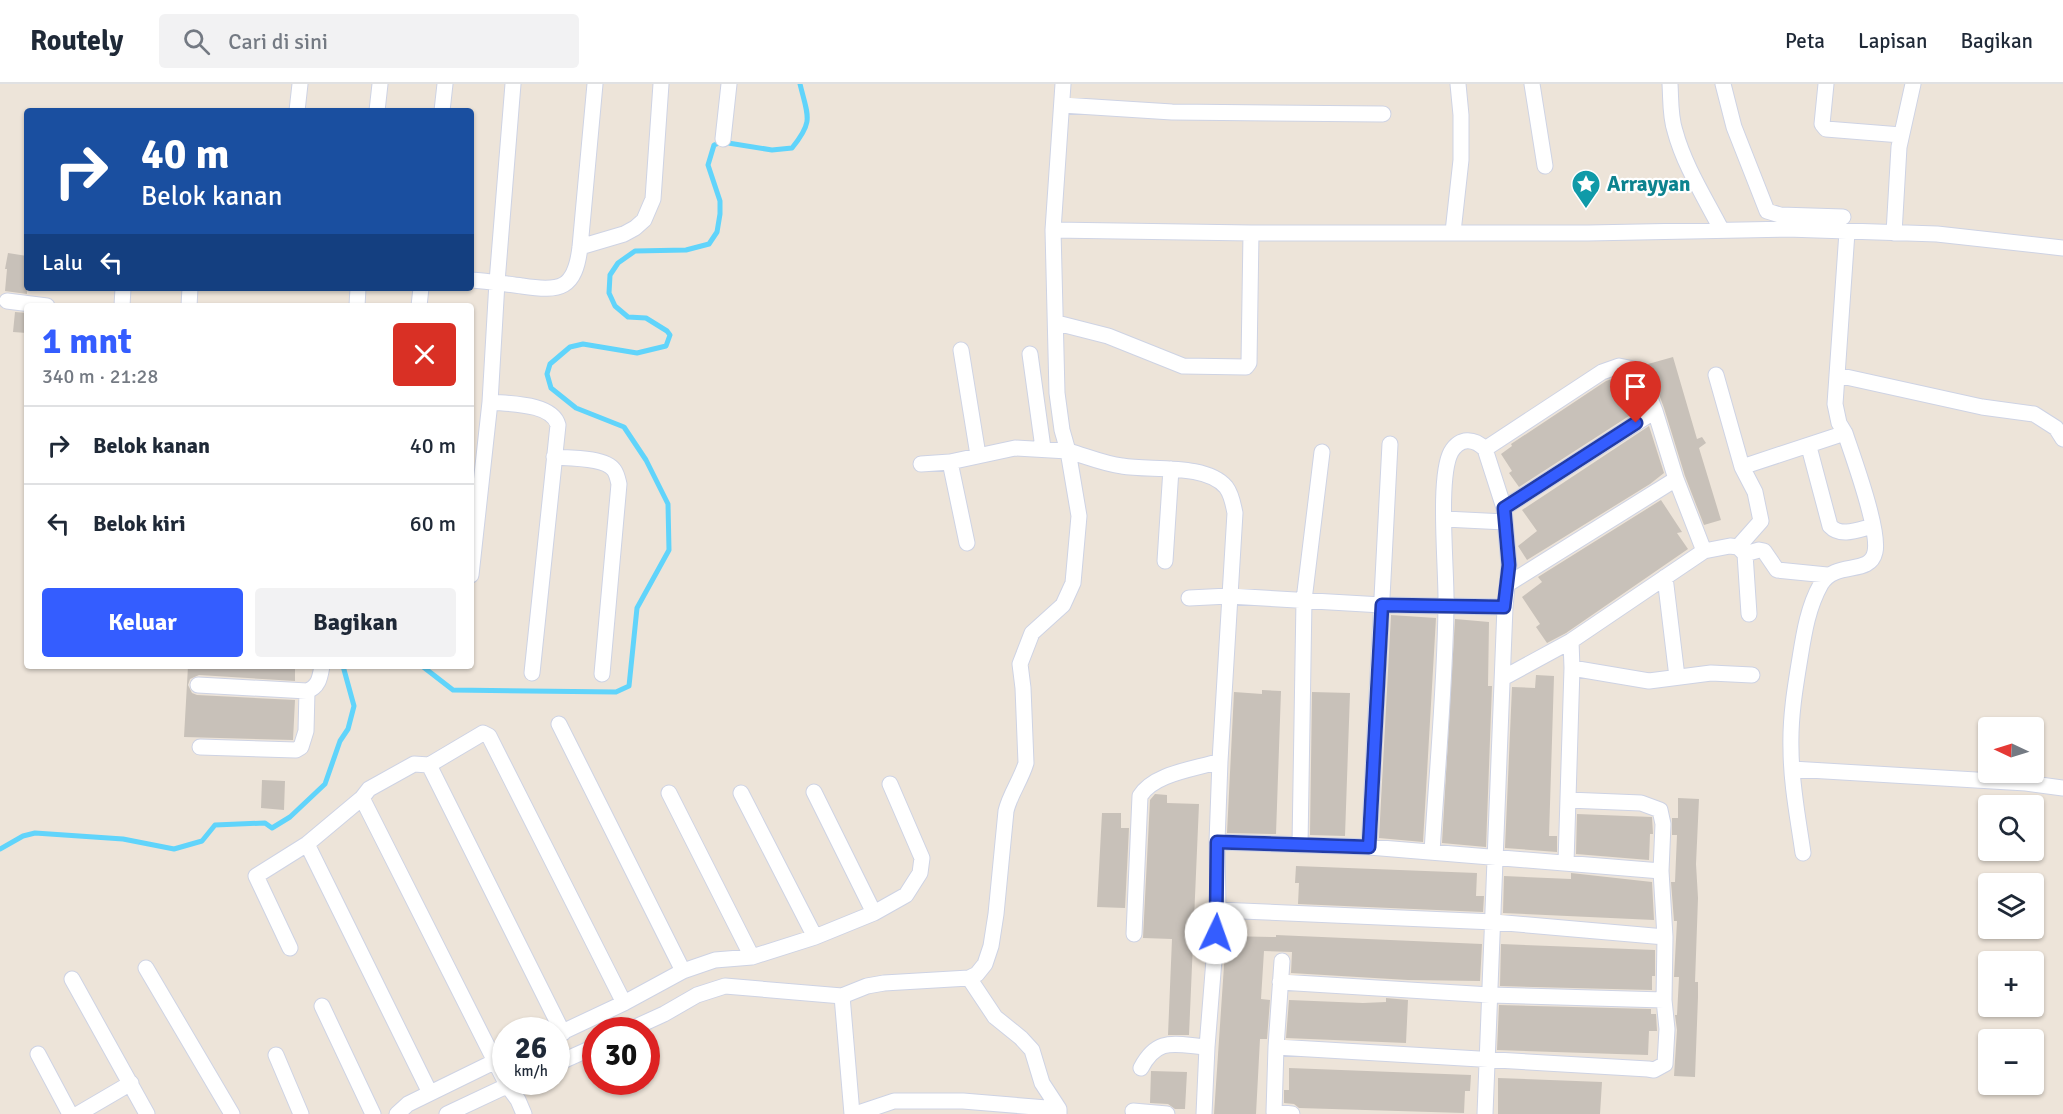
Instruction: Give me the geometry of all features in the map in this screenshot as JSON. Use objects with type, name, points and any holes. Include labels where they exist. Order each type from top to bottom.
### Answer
[{"type":"street","points":[[297,108],[300,84]]},
{"type":"street","points":[[377,108],[380,84]]},
{"type":"street","points":[[442,108],[445,84]]},
{"type":"street","points":[[474,548],[490,402],[496,282],[513,84]]},
{"type":"street","points":[[474,280],[546,289],[565,284],[572,276],[578,264],[595,84]]},
{"type":"street","points":[[580,247],[624,234],[644,219],[653,199],[661,84]]},
{"type":"street","points":[[723,140],[729,84]]},
{"type":"street","points":[[657,1017],[697,995],[725,986],[842,996],[867,986],[884,983],[969,978],[977,974],[985,964],[991,946],[996,914],[1006,811],[1009,798],[1023,774],[1026,763],[1020,664],[1032,633],[1063,605],[1072,583],[1079,516],[1057,393],[1053,230],[1063,84]]},
{"type":"street","points":[[1453,232],[1461,160],[1458,84]]},
{"type":"street","points":[[1532,84],[1545,166]]},
{"type":"street","points":[[1670,84],[1675,132],[1721,229]]},
{"type":"street","points":[[1723,84],[1734,127],[1767,211],[1894,233],[1936,234],[2063,248]]},
{"type":"street","points":[[1826,84],[1822,124],[1826,129],[1901,135]]},
{"type":"street","points":[[1894,233],[1901,135],[1913,84]]},
{"type":"street","points":[[1062,105],[1172,112],[1383,114]]},
{"type":"street","points":[[1053,230],[1251,233],[1588,233],[1787,229],[1845,225]]},
{"type":"street","points":[[1503,678],[1571,641],[1704,550],[1730,546],[1742,551],[1764,551],[1777,570],[1827,575],[1861,566],[1872,559],[1876,549],[1873,526],[1845,433],[1839,423],[1836,404],[1845,225]]},
{"type":"street","points":[[1057,323],[1108,336],[1183,366],[1246,367],[1249,363],[1251,233]]},
{"type":"street","points":[[7,301],[24,303]]},
{"type":"street","points":[[961,350],[978,455]]},
{"type":"street","points":[[1030,354],[1043,448]]},
{"type":"street","points":[[1485,449],[1602,372],[1613,367],[1626,366],[1639,370],[1655,411],[1676,479],[1704,550]]},
{"type":"street","points":[[1716,375],[1742,467],[1755,492],[1759,506],[1761,521],[1742,551],[1749,614]]},
{"type":"street","points":[[1837,375],[1982,407],[2034,414],[2056,428],[2063,439]]},
{"type":"street","points":[[490,402],[542,409],[553,414],[558,425],[532,673]]},
{"type":"street","points":[[1445,519],[1505,515],[1655,411]]},
{"type":"street","points":[[1742,467],[1809,447],[1845,433]]},
{"type":"street","points":[[1432,852],[1446,606],[1445,491],[1451,453],[1461,442],[1467,440],[1480,444],[1485,449],[1505,515],[1509,565],[1504,607],[1489,1061],[1485,1114]]},
{"type":"street","points":[[1369,847],[1390,444]]},
{"type":"street","points":[[1809,447],[1830,526],[1838,532],[1873,526]]},
{"type":"street","points":[[921,464],[950,462],[1015,448],[1043,448],[1068,451],[1121,466],[1171,469],[1202,474],[1217,479],[1226,487],[1233,499],[1235,513],[1217,842],[1218,910],[1204,1114]]},
{"type":"street","points":[[1300,845],[1304,600],[1322,452]]},
{"type":"street","points":[[554,457],[599,461],[614,469],[619,484],[602,674]]},
{"type":"street","points":[[950,462],[968,543]]},
{"type":"street","points":[[1165,561],[1171,469]]},
{"type":"street","points":[[1508,584],[1676,479]]},
{"type":"street","points":[[1803,853],[1792,769],[1794,694],[1804,630],[1816,593],[1827,575]]},
{"type":"street","points":[[1665,577],[1677,677]]},
{"type":"street","points":[[1189,598],[1229,596],[1382,605],[1504,607]]},
{"type":"street","points":[[1566,863],[1571,641]]},
{"type":"street","points":[[1572,668],[1649,681],[1710,673],[1752,675]]},
{"type":"street","points":[[198,684],[307,691],[316,687],[321,678],[322,669]]},
{"type":"street","points":[[200,747],[296,750],[301,747],[306,731],[307,691]]},
{"type":"street","points":[[559,724],[683,971]]},
{"type":"street","points":[[290,948],[255,876],[307,844],[362,798],[369,789],[414,765],[429,765],[483,733],[489,736],[624,1003]]},
{"type":"street","points":[[1134,934],[1140,796],[1146,787],[1158,779],[1220,761]]},
{"type":"street","points":[[429,765],[552,1017]]},
{"type":"street","points":[[1792,769],[2026,783],[2063,788]]},
{"type":"street","points":[[570,1029],[683,971],[715,960],[752,957],[815,937],[874,913],[906,895],[920,873],[922,858],[890,784]]},
{"type":"street","points":[[669,792],[752,957]]},
{"type":"street","points":[[814,792],[874,913]]},
{"type":"street","points":[[741,793],[815,937]]},
{"type":"street","points":[[362,798],[492,1043]]},
{"type":"street","points":[[1276,1047],[1654,1070],[1665,1064],[1667,1029],[1664,1000],[1665,937],[1661,871],[1663,824],[1660,810],[1641,803],[1568,800]]},
{"type":"street","points":[[1217,842],[1369,847],[1661,871]]},
{"type":"street","points":[[307,844],[430,1093]]},
{"type":"street","points":[[1218,910],[1494,922],[1665,937]]},
{"type":"street","points":[[1282,961],[1274,1113],[1292,1114]]},
{"type":"street","points":[[146,968],[232,1114]]},
{"type":"street","points":[[969,978],[995,1017],[1032,1050],[1042,1083],[1059,1112]]},
{"type":"street","points":[[72,979],[147,1114]]},
{"type":"street","points":[[1280,982],[1490,995],[1664,1000]]},
{"type":"street","points":[[842,996],[854,1114],[894,1101],[1059,1112]]},
{"type":"street","points":[[322,1006],[373,1114]]},
{"type":"street","points":[[1141,1068],[1152,1050],[1160,1046],[1207,1047]]},
{"type":"street","points":[[38,1054],[70,1114]]},
{"type":"street","points":[[276,1055],[302,1114]]},
{"type":"street","points":[[397,1114],[408,1104],[492,1062]]},
{"type":"street","points":[[78,1114],[131,1083]]},
{"type":"street","points":[[447,1114],[492,1093]]},
{"type":"street","points":[[516,1095],[524,1114]]},
{"type":"street","points":[[1133,1111],[1167,1114]]},
{"type":"building","points":[[8,253],[24,256],[24,291],[27,291],[27,294],[5,291],[7,269],[5,269]]},
{"type":"building","points":[[15,312],[24,313],[24,333],[13,332]]},
{"type":"building","points":[[1673,357],[1697,439],[1702,437],[1706,443],[1699,448],[1721,520],[1704,525],[1685,476],[1648,364]]},
{"type":"building","points":[[1620,376],[1626,377],[1639,396],[1643,407],[1519,487],[1509,473],[1512,471],[1501,454],[1512,446],[1511,444],[1606,381]]},
{"type":"building","points":[[1649,426],[1664,473],[1527,560],[1518,546],[1537,531],[1522,510]]},
{"type":"building","points":[[1661,500],[1682,532],[1677,533],[1688,549],[1566,633],[1547,643],[1536,627],[1540,624],[1522,597],[1542,582],[1538,577]]},
{"type":"building","points":[[1391,615],[1436,618],[1423,842],[1379,838]]},
{"type":"building","points":[[1455,619],[1489,622],[1488,686],[1492,686],[1486,847],[1442,843]]},
{"type":"building","points":[[188,669],[295,669],[295,681],[199,675],[190,679],[188,685],[192,693],[197,695],[295,700],[293,740],[184,737]]},
{"type":"building","points":[[1536,675],[1554,676],[1549,836],[1557,836],[1557,852],[1505,848],[1512,687],[1535,688]]},
{"type":"building","points":[[1262,690],[1281,691],[1276,834],[1227,833],[1234,692],[1262,694]]},
{"type":"building","points":[[1312,692],[1350,693],[1345,836],[1310,835]]},
{"type":"building","points":[[262,780],[285,781],[284,810],[261,808]]},
{"type":"building","points":[[1155,794],[1167,795],[1167,803],[1199,804],[1189,1035],[1168,1035],[1172,939],[1143,938],[1150,800]]},
{"type":"building","points":[[1678,798],[1699,799],[1696,864],[1698,898],[1695,982],[1698,982],[1698,997],[1695,1077],[1674,1076],[1677,1030],[1675,1015],[1677,1015],[1679,977],[1674,977],[1677,921],[1674,921],[1671,882],[1675,882],[1677,835],[1672,835],[1672,818],[1678,818]]},
{"type":"building","points":[[1102,813],[1121,813],[1121,828],[1129,828],[1125,908],[1097,907]]},
{"type":"building","points":[[1577,814],[1652,817],[1653,834],[1650,834],[1649,860],[1576,854]]},
{"type":"building","points":[[1296,866],[1477,873],[1476,896],[1484,896],[1483,912],[1298,904],[1299,883],[1295,883]]},
{"type":"building","points":[[1571,873],[1652,882],[1654,920],[1503,913],[1504,876],[1571,879]]},
{"type":"building","points":[[1276,935],[1482,944],[1480,981],[1408,980],[1291,973],[1292,952],[1264,951],[1261,999],[1270,1000],[1267,1039],[1260,1039],[1256,1114],[1214,1114],[1226,936],[1276,937]]},
{"type":"building","points":[[1501,944],[1655,950],[1655,976],[1652,976],[1652,990],[1500,986]]},
{"type":"building","points":[[1386,998],[1408,1000],[1406,1043],[1286,1038],[1289,1000],[1363,1003],[1386,1002]]},
{"type":"building","points":[[1499,1005],[1651,1009],[1651,1014],[1656,1014],[1657,1031],[1649,1031],[1648,1055],[1497,1050]]},
{"type":"building","points":[[1289,1068],[1471,1075],[1470,1091],[1465,1091],[1464,1113],[1299,1108],[1294,1104],[1284,1103],[1284,1090],[1289,1090]]},
{"type":"building","points":[[1151,1071],[1187,1072],[1185,1109],[1175,1109],[1168,1104],[1150,1103]]},
{"type":"building","points":[[1498,1078],[1602,1082],[1600,1114],[1498,1114]]},
{"type":"waterway","points":[[426,669],[453,690],[616,692],[629,686],[637,608],[669,550],[668,504],[646,460],[624,427],[576,408],[551,388],[547,374],[550,364],[570,347],[583,344],[637,353],[666,346],[670,335],[667,331],[646,318],[628,317],[615,306],[609,293],[610,275],[618,263],[635,251],[686,250],[709,244],[717,232],[720,214],[720,201],[708,165],[714,145],[722,142],[772,150],[792,148],[804,131],[807,118],[800,84]]},
{"type":"waterway","points":[[0,849],[23,836],[35,833],[123,839],[174,849],[202,841],[215,825],[265,823],[272,828],[290,817],[325,784],[340,741],[348,729],[354,706],[344,669]]},
{"type":"place","name":"Arrayyan","points":[[1586,210]]},
{"type":"route","points":[[1216,933],[1217,842],[1369,847],[1382,605],[1504,607],[1509,565],[1504,508],[1636,423]]}]
